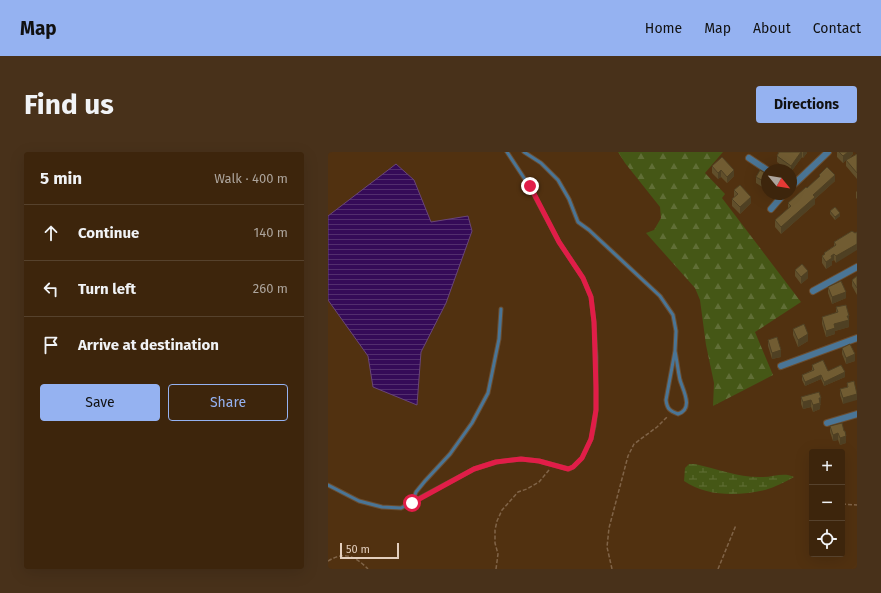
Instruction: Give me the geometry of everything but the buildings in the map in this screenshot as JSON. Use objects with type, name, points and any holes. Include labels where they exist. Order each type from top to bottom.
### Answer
[{"type":"street","points":[[797,180],[828,152]]},
{"type":"street","points":[[749,158],[761,166]]},
{"type":"street","points":[[771,210],[779,200]]},
{"type":"street","points":[[814,291],[857,268]]},
{"type":"street","points":[[781,366],[857,338]]},
{"type":"street","points":[[827,423],[857,414]]},
{"type":"lane","points":[[328,485],[360,501],[382,507],[402,508],[474,469],[496,462],[521,459],[539,461],[568,469],[573,467],[582,458],[591,439],[596,410],[594,322],[591,297],[583,278],[559,242],[530,186],[508,152]]},
{"type":"lane","points":[[524,152],[541,163],[558,180],[569,199],[578,222],[590,230],[660,296],[673,315],[676,331],[675,351],[666,406],[672,412],[678,414],[681,413],[686,406],[675,351]]},
{"type":"lane","points":[[412,503],[416,492],[450,454],[472,423],[488,393],[499,339],[501,310]]},
{"type":"path","points":[[612,569],[607,547],[609,528],[628,456],[634,444],[657,427],[672,412]]},
{"type":"path","points":[[496,569],[498,554],[495,543],[495,530],[502,510],[518,492],[540,482],[552,465]]},
{"type":"path","points":[[845,504],[857,505]]},
{"type":"path","points":[[718,569],[736,525]]},
{"type":"path","points":[[328,561],[338,556],[346,555],[354,558],[368,569]]},
{"type":"green space","points":[[618,152],[723,152],[705,173],[725,194],[722,198],[801,302],[755,332],[773,375],[713,406],[714,383],[706,345],[700,300],[695,288],[646,233],[654,230],[661,218],[660,207]]},
{"type":"green space","points":[[689,464],[754,477],[783,475],[794,477],[784,483],[765,490],[723,494],[703,490],[684,481],[685,468]]},
{"type":"shaded area","points":[[396,164],[414,180],[431,222],[468,216],[472,231],[446,303],[421,352],[417,405],[373,387],[368,356],[328,300],[328,216]]},
{"type":"route","points":[[412,503],[474,469],[496,462],[521,459],[539,461],[568,469],[578,463],[587,450],[594,426],[596,410],[594,322],[591,297],[583,278],[559,242],[530,186]]}]
